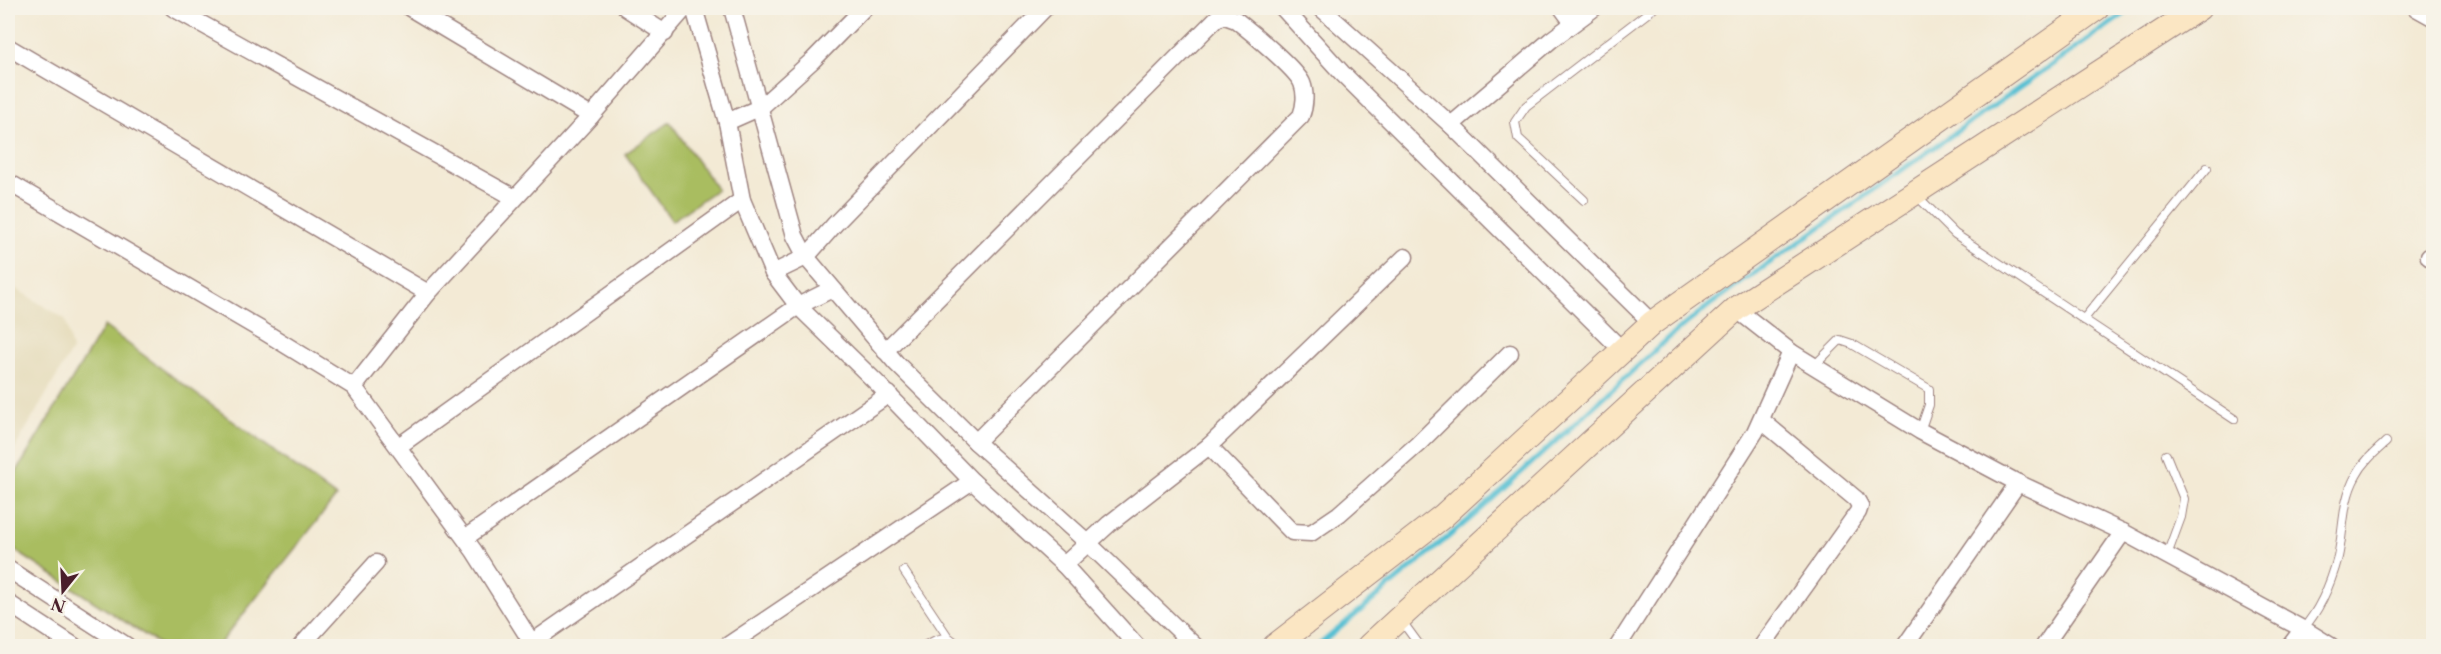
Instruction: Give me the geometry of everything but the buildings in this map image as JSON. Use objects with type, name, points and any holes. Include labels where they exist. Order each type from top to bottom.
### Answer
[{"type":"street","points":[[173,8],[515,198]]},
{"type":"street","points":[[410,8],[591,116]]},
{"type":"street","points":[[626,8],[665,33]]},
{"type":"street","points":[[354,387],[428,293],[591,116],[685,8]]},
{"type":"street","points":[[694,8],[727,122],[742,200],[773,273],[798,306],[883,388],[972,481],[1064,565],[1137,646]]},
{"type":"street","points":[[732,8],[795,236],[806,257],[891,357],[976,442],[1088,543],[1195,646]]},
{"type":"street","points":[[727,122],[761,107],[813,60],[864,8]]},
{"type":"street","points":[[773,273],[806,257],[835,224],[1046,8]]},
{"type":"street","points":[[1283,8],[1342,74],[1622,350]]},
{"type":"street","points":[[1321,8],[1450,126],[1652,323]]},
{"type":"street","points":[[1562,8],[1574,23]]},
{"type":"street","points":[[1450,126],[1594,8]]},
{"type":"street","points":[[1275,646],[1443,516],[1652,323],[2097,8]]},
{"type":"street","points":[[1369,646],[1400,620],[1594,437],[1736,309],[2199,8]]},
{"type":"street","points":[[2416,8],[2433,18]]},
{"type":"street","points":[[8,182],[354,387],[465,538],[533,645],[883,388],[891,357],[1217,18],[1225,16],[1236,20],[1291,69],[1302,84],[1304,108],[1301,116],[976,442]]},
{"type":"street","points":[[8,47],[428,293]]},
{"type":"street","points":[[399,446],[742,200]]},
{"type":"street","points":[[1064,565],[1209,446],[1405,257]]},
{"type":"street","points":[[465,538],[798,306],[832,289]]},
{"type":"street","points":[[1736,309],[1791,352],[1920,431],[2018,483],[2167,555],[2331,646]]},
{"type":"street","points":[[1618,646],[1761,420],[1791,352]]},
{"type":"street","points":[[1209,446],[1292,532],[1311,534],[1339,514],[1418,444],[1510,353]]},
{"type":"street","points":[[1761,420],[1856,498],[1860,506],[1858,512],[1762,646]]},
{"type":"street","points":[[727,646],[972,481]]},
{"type":"street","points":[[1905,646],[2018,483]]},
{"type":"street","points":[[2044,646],[2123,532]]},
{"type":"street","points":[[301,646],[376,563]]},
{"type":"street","points":[[8,569],[127,646]]},
{"type":"street","points":[[8,603],[75,646]]},
{"type":"street","points":[[2290,646],[2302,630]]},
{"type":"lane","points":[[1636,8],[1642,16]]},
{"type":"lane","points":[[1584,200],[1518,138],[1515,122],[1526,106],[1654,8]]},
{"type":"lane","points":[[2083,321],[2207,168]]},
{"type":"lane","points":[[1914,193],[1954,234],[2234,419]]},
{"type":"lane","points":[[1814,366],[1840,340],[1852,344],[1929,389],[1929,405],[1920,431]]},
{"type":"lane","points":[[2302,630],[2314,617],[2338,557],[2346,508],[2355,478],[2365,461],[2386,442]]},
{"type":"lane","points":[[2166,455],[2184,499],[2181,517],[2167,555]]},
{"type":"lane","points":[[904,571],[948,637],[960,646]]},
{"type":"lane","points":[[1400,620],[1420,646]]},
{"type":"lane","points":[[924,646],[948,637]]},
{"type":"shaded area","points":[[8,284],[65,319],[72,350],[8,460]]},
{"type":"green space","points":[[670,122],[717,189],[672,221],[625,154]]},
{"type":"green space","points":[[104,326],[336,497],[218,646],[162,646],[8,546],[8,486]]},
{"type":"waterway","points":[[1318,646],[1478,512],[1673,334],[1711,304],[2133,8]]}]
